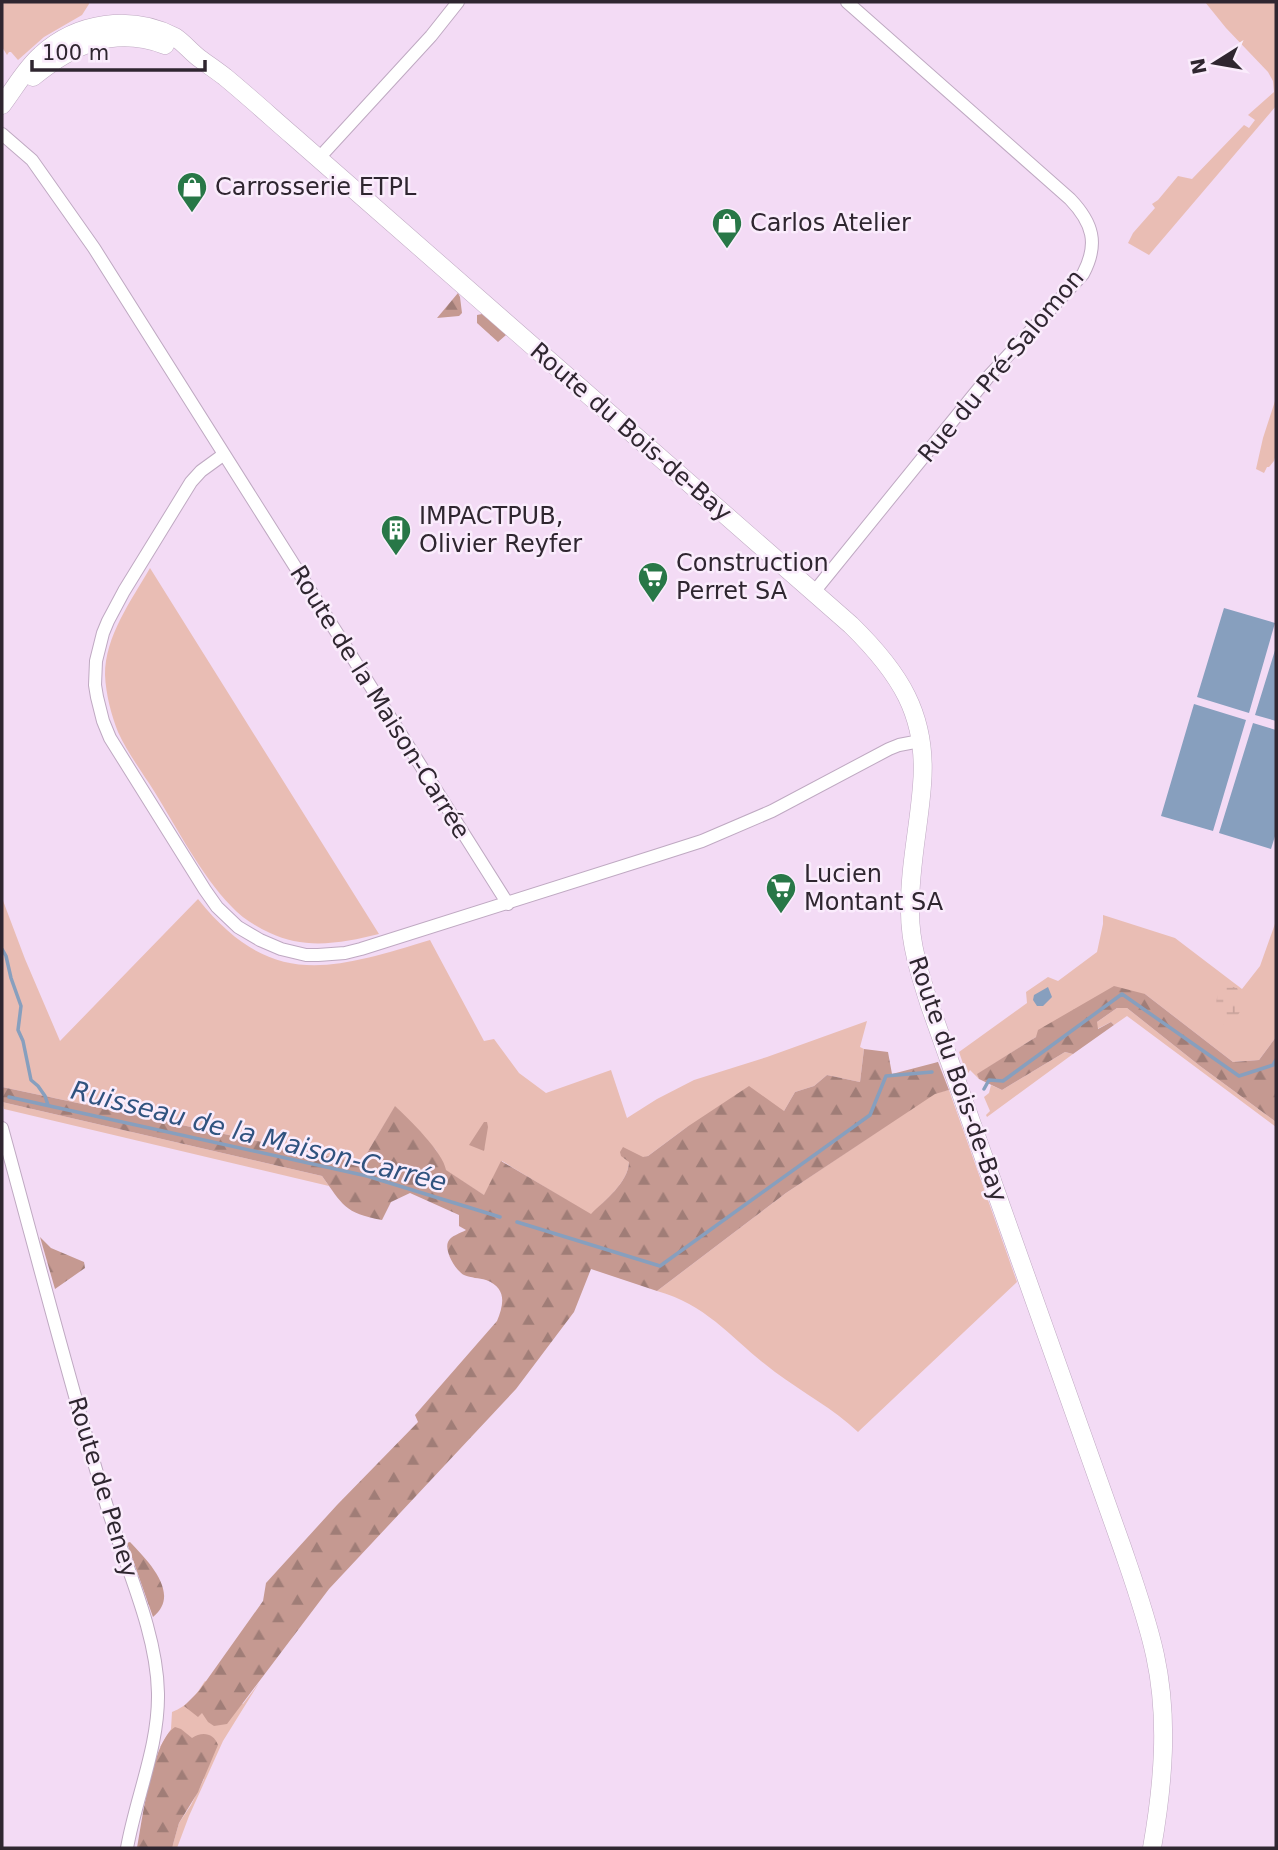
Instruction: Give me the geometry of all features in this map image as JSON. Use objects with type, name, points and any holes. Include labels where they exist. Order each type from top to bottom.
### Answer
[{"type":"main road","name":"Route du Bois-de-Bay","points":[[7,98],[23,73],[42,54],[67,37],[93,27],[128,23],[151,28],[185,44],[814,592],[851,625],[888,665],[907,697],[920,741],[922,783],[910,889],[913,946],[930,1006],[1146,1617],[1156,1657],[1163,1727],[1162,1775],[1152,1848]]},
{"type":"street","points":[[319,158],[431,36],[458,2]]},
{"type":"street","name":"Rue du Pré-Salomon","points":[[814,592],[989,376],[1083,274],[1093,245],[1088,222],[1070,199],[847,2]]},
{"type":"street","name":"Route de la Maison-Carrée","points":[[2,134],[32,160],[94,248],[508,904]]},
{"type":"street","points":[[223,455],[191,482],[112,612],[103,632],[96,661],[95,685],[103,721],[110,738],[217,907],[238,927],[271,945],[306,955],[332,955],[361,949],[508,904],[652,858],[736,827],[795,800],[885,751],[920,741]]},
{"type":"street","name":"Route de Peney","points":[[2,1128],[105,1500],[154,1655],[158,1705],[154,1737],[127,1848]]},
{"type":"green space","points":[[2,2],[89,4],[82,15],[44,37],[18,60],[11,52],[7,55],[2,47]]},
{"type":"green space","points":[[1205,2],[1276,2],[1276,106],[1149,255],[1128,243],[1133,233],[1155,208],[1152,204],[1178,176],[1192,179],[1244,125],[1249,128],[1255,120],[1248,115],[1274,92],[1273,81],[1268,72]]},
{"type":"green space","points":[[458,293],[462,313],[459,316],[437,318]]},
{"type":"green space","points":[[482,314],[506,335],[498,342],[477,323],[477,315]]},
{"type":"green space","points":[[1276,398],[1276,454],[1264,473],[1256,469]]},
{"type":"green space","points":[[150,568],[379,934],[338,942],[310,943],[297,942],[270,933],[231,906],[190,851],[118,732],[106,690],[109,646],[127,606]]},
{"type":"green space","points":[[2,898],[60,1041],[198,899],[225,928],[251,948],[277,960],[304,965],[362,959],[430,940],[484,1041],[494,1039],[519,1073],[546,1093],[611,1070],[627,1118],[694,1080],[867,1021],[860,1047],[864,1049],[860,1082],[827,1075],[814,1086],[795,1092],[784,1111],[687,1127],[648,1156],[629,1162],[628,1170],[620,1184],[591,1215],[502,1161],[485,1196],[445,1170],[436,1150],[395,1107],[361,1163],[2,1087]]},
{"type":"green space","points":[[1103,915],[1175,938],[1242,989],[1260,966],[1276,921],[1276,1037],[1259,1060],[1233,1062],[1145,994],[1036,1037],[978,1074],[979,1079],[970,1070],[967,1075],[959,1052],[1027,1003],[1026,992],[1048,977],[1058,981],[1097,952]]},
{"type":"green space","points":[[1114,986],[1145,994],[1233,1062],[1259,1060],[1276,1037],[1276,1122],[1127,1008],[1117,1008],[1097,1022],[1098,1029],[1111,1022],[1114,1025],[1073,1054],[1065,1052],[1002,1090],[979,1079],[977,1074],[1036,1037],[1038,1030]]},
{"type":"green space","points":[[1229,986],[1237,988],[1244,1005],[1230,1028],[1221,1021],[1216,1012],[1220,990]]},
{"type":"green space","points":[[1117,1008],[1127,1008],[1276,1122],[1276,1127],[1127,1016],[1114,1025],[1111,1022],[1097,1029],[1097,1022]]},
{"type":"green space","points":[[864,1049],[888,1052],[892,1074],[938,1062],[949,1090],[935,1094],[786,1193],[657,1291],[591,1269],[574,1312],[516,1389],[329,1589],[227,1724],[214,1726],[202,1713],[198,1717],[184,1706],[199,1691],[263,1601],[266,1583],[418,1422],[415,1415],[497,1321],[502,1303],[501,1292],[493,1283],[464,1275],[452,1260],[448,1242],[453,1236],[466,1230],[459,1226],[459,1215],[410,1193],[391,1202],[382,1220],[369,1217],[346,1206],[322,1176],[2,1102],[2,1087],[361,1163],[395,1106],[432,1145],[446,1170],[484,1195],[501,1161],[591,1214],[615,1191],[625,1177],[629,1162],[621,1156],[623,1147],[643,1157],[648,1156],[749,1086],[784,1111],[795,1092],[814,1086],[827,1075],[860,1082]]},
{"type":"green space","points":[[1065,1052],[1073,1054],[987,1117],[990,1111],[984,1097],[989,1093],[991,1085],[1002,1090]]},
{"type":"green space","points":[[949,1090],[1017,1282],[858,1432],[775,1372],[707,1315],[657,1291],[786,1193],[935,1093]]},
{"type":"green space","points":[[2,1102],[322,1176],[329,1186],[4,1109]]},
{"type":"green space","points":[[484,1122],[487,1122],[488,1127],[484,1151],[469,1145]]},
{"type":"green space","points":[[40,1237],[51,1248],[84,1262],[85,1268],[55,1289]]},
{"type":"green space","points":[[130,1542],[145,1558],[163,1588],[161,1608],[153,1617],[127,1543]]},
{"type":"green space","points":[[205,1681],[243,1704],[259,1683],[223,1741],[177,1848],[140,1848],[173,1844],[179,1823],[204,1779],[169,1749],[160,1747],[171,1729],[172,1712],[191,1700]]},
{"type":"green space","points":[[175,1727],[192,1738],[207,1734],[218,1745],[198,1792],[179,1823],[172,1848],[137,1848],[154,1764],[167,1735]]},
{"type":"water","points":[[1224,608],[1275,623],[1249,713],[1197,697]]},
{"type":"water","points":[[1276,647],[1276,721],[1255,715]]},
{"type":"water","points":[[1194,704],[1246,720],[1213,831],[1161,816]]},
{"type":"water","points":[[1253,723],[1276,730],[1276,833],[1271,849],[1219,833]]},
{"type":"water","points":[[1048,987],[1052,997],[1043,1006],[1037,1006],[1033,1000],[1034,995]]},
{"type":"waterway","points":[[2,949],[21,1006],[18,1030],[31,1080],[45,1096],[48,1105]]},
{"type":"waterway","name":"Ruisseau de la Maison-Carrée","points":[[984,1089],[989,1080],[1003,1081],[1122,994],[1239,1076],[1273,1065],[1276,1060]]},
{"type":"waterway","name":"Ruisseau de la Maison-Carrée","points":[[517,1222],[660,1266],[870,1115],[886,1076],[932,1072]]},
{"type":"waterway","name":"Ruisseau de la Maison-Carrée","points":[[9,1097],[367,1176],[500,1217]]},
{"type":"place","name":"Carrosserie ETPL","points":[[192,214]]},
{"type":"place","name":"Carlos Atelier","points":[[727,250]]},
{"type":"place","name":"IMPACTPUB, Olivier Reyfer","points":[[396,557]]},
{"type":"place","name":"Construction Perret SA","points":[[653,604]]},
{"type":"place","name":"Lucien Montant SA","points":[[781,915]]}]
